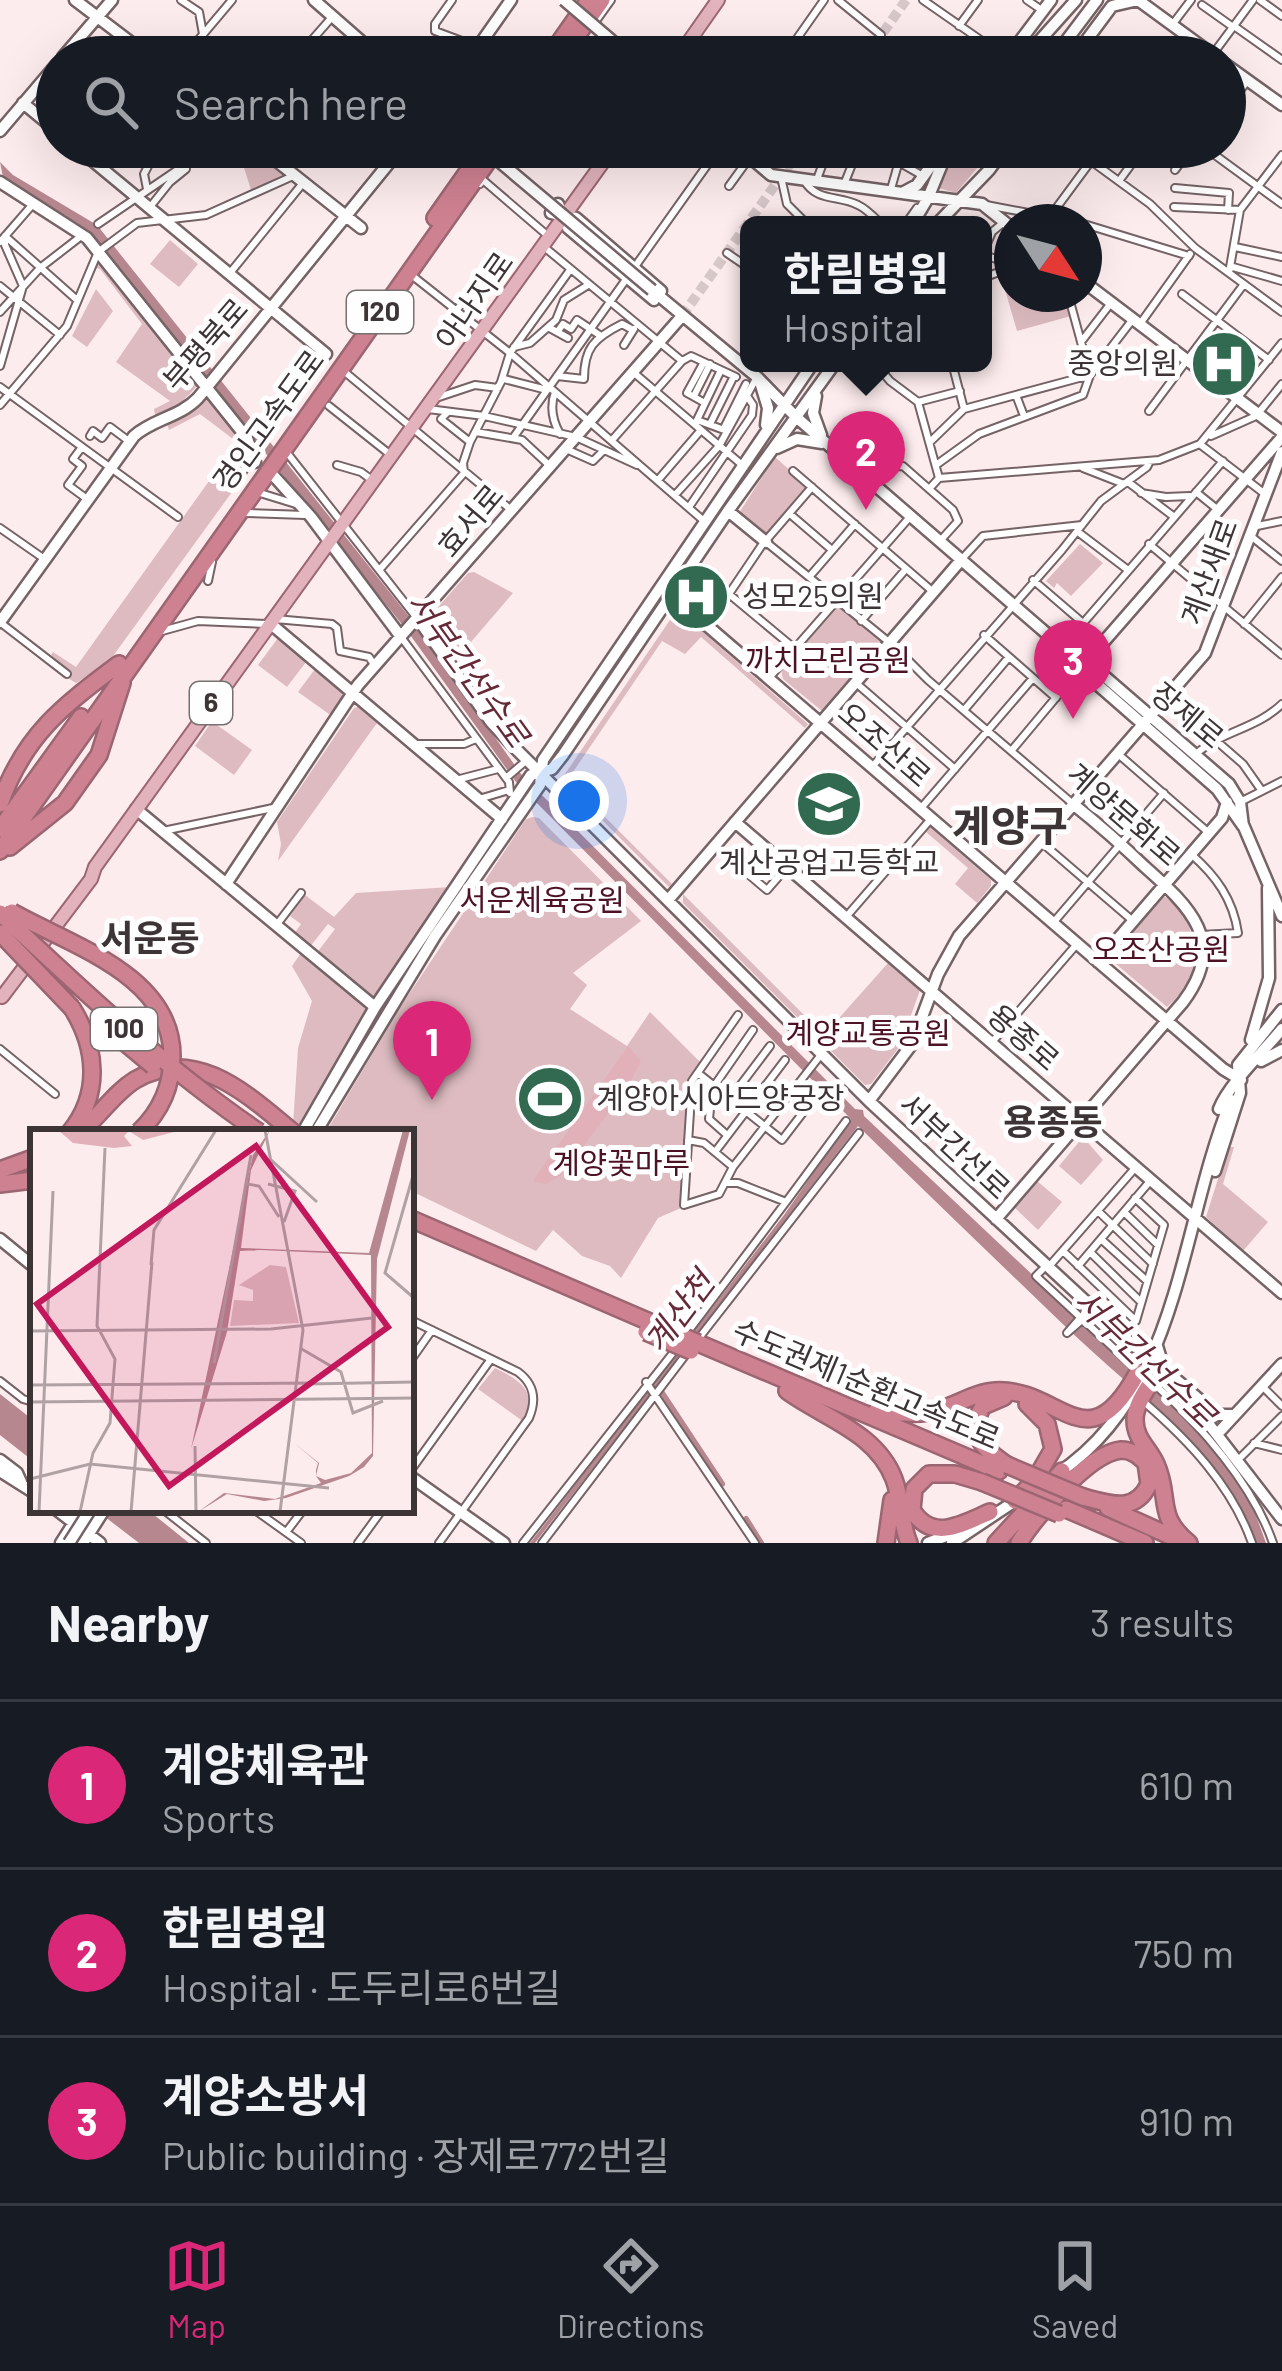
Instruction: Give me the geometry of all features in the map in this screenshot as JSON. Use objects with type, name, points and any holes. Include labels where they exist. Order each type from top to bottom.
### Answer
[{"type":"highway","points":[[564,36],[589,0]]},
{"type":"highway","points":[[579,36],[602,0]]},
{"type":"highway","name":"경인고속도로","points":[[0,853],[123,666],[478,168]]},
{"type":"highway","name":"경인고속도로","points":[[0,804],[12,771],[51,715],[123,666]]},
{"type":"highway","name":"경인고속도로","points":[[0,829],[123,666]]},
{"type":"highway","name":"경인고속도로","points":[[0,853],[65,802],[99,755],[123,666]]},
{"type":"highway","points":[[0,904],[122,972],[158,1008],[172,1048],[170,1084],[142,1129]]},
{"type":"highway","name":"100","points":[[0,913],[106,1013],[255,1129]]},
{"type":"highway","points":[[0,930],[62,996],[86,1034],[92,1064],[90,1096],[72,1129]]},
{"type":"highway","name":"100","points":[[0,930],[132,1049],[239,1129]]},
{"type":"highway","points":[[83,1129],[135,1081],[164,1070],[206,1072],[242,1090],[289,1129]]},
{"type":"highway","points":[[0,1170],[30,1159]]},
{"type":"highway","points":[[0,1184],[30,1180]]},
{"type":"highway","name":"수도권제1순환고속도로","points":[[414,1226],[470,1246],[649,1328]]},
{"type":"highway","name":"수도권제1순환고속도로","points":[[414,1226],[787,1391],[1168,1543]]},
{"type":"highway","name":"수도권제1순환고속도로","points":[[695,1347],[733,1357],[994,1474]]},
{"type":"highway","points":[[733,1357],[878,1410],[994,1474]]},
{"type":"highway","points":[[878,1410],[920,1414],[1000,1390],[1084,1419],[1112,1409],[1145,1376]]},
{"type":"highway","points":[[1145,1376],[1135,1417],[1139,1440],[1157,1467],[1165,1513],[1187,1543]]},
{"type":"highway","points":[[787,1391],[858,1433],[881,1457],[896,1484],[907,1539]]},
{"type":"highway","points":[[994,1474],[975,1429],[982,1406],[1004,1397],[1020,1400],[1035,1409],[1053,1440],[1047,1463],[1015,1501]]},
{"type":"highway","points":[[1019,1543],[1043,1509],[1100,1459],[1121,1450],[1136,1453],[1146,1463],[1149,1484],[1135,1502],[1071,1506]]},
{"type":"highway","points":[[881,1457],[892,1490],[886,1543]]},
{"type":"highway","points":[[996,1543],[1062,1471]]},
{"type":"highway","points":[[990,1512],[940,1530],[919,1521],[912,1510],[914,1490],[928,1474],[994,1474]]},
{"type":"highway","points":[[1071,1506],[1187,1543]]},
{"type":"highway","points":[[1071,1506],[1130,1543]]},
{"type":"highway","name":"수도권제1순환고속도로","points":[[1071,1506],[1145,1543]]},
{"type":"main road","points":[[693,36],[718,0]]},
{"type":"main road","name":"아나지로","points":[[344,526],[546,242],[558,211],[596,168]]},
{"type":"main road","name":"6","points":[[1,998],[344,526]]},
{"type":"street","points":[[76,0],[124,36]]},
{"type":"street","points":[[81,36],[112,0]]},
{"type":"street","points":[[181,0],[199,12],[203,34]]},
{"type":"street","points":[[203,34],[232,0]]},
{"type":"street","points":[[444,36],[435,31],[435,24],[452,0]]},
{"type":"street","points":[[485,36],[511,0]]},
{"type":"street","points":[[564,0],[606,36]]},
{"type":"street","points":[[587,36],[611,0]]},
{"type":"street","points":[[799,36],[824,0]]},
{"type":"street","points":[[838,0],[879,36]]},
{"type":"street","points":[[923,0],[974,36]]},
{"type":"street","points":[[959,26],[977,0]]},
{"type":"street","points":[[1027,0],[1043,11]]},
{"type":"street","points":[[1023,36],[1051,0]]},
{"type":"street","points":[[1046,36],[1076,0]]},
{"type":"street","points":[[1070,36],[1097,0]]},
{"type":"street","points":[[1091,36],[1112,5],[1138,0],[1186,36]]},
{"type":"street","points":[[1172,26],[1191,0]]},
{"type":"street","points":[[1226,36],[1256,0],[1282,16]]},
{"type":"street","points":[[1202,5],[1282,60]]},
{"type":"street","points":[[327,9],[357,36]]},
{"type":"street","points":[[310,36],[327,9]]},
{"type":"street","points":[[327,9],[348,36]]},
{"type":"street","points":[[327,9],[363,36]]},
{"type":"street","points":[[596,27],[606,36]]},
{"type":"street","points":[[1246,83],[1282,105]]},
{"type":"street","points":[[0,131],[36,88]]},
{"type":"street","points":[[23,103],[36,114]]},
{"type":"street","points":[[1231,270],[1240,210],[1282,155]]},
{"type":"street","points":[[107,168],[141,193],[154,214],[177,223],[326,354]]},
{"type":"street","points":[[141,193],[147,168]]},
{"type":"street","points":[[98,224],[181,168]]},
{"type":"street","points":[[0,405],[59,335],[98,251],[154,214],[170,182],[188,168]]},
{"type":"street","points":[[285,168],[361,229]]},
{"type":"street","name":"부평북로","points":[[0,623],[130,442],[146,426],[190,406],[385,168]]},
{"type":"street","points":[[417,621],[381,568],[282,449],[346,373],[414,277],[479,168]]},
{"type":"street","points":[[492,168],[570,270],[635,329],[682,362]]},
{"type":"street","name":"장제로","points":[[494,168],[576,218],[631,273],[675,302],[682,316]]},
{"type":"street","name":"장제로","points":[[498,168],[652,290],[740,369]]},
{"type":"street","points":[[513,438],[705,168]]},
{"type":"street","points":[[729,186],[742,168]]},
{"type":"street","points":[[763,168],[781,177],[994,207]]},
{"type":"street","points":[[817,168],[809,189],[856,203],[871,216]]},
{"type":"street","points":[[844,186],[851,168]]},
{"type":"street","points":[[895,193],[898,168]]},
{"type":"street","points":[[910,168],[922,176]]},
{"type":"street","points":[[895,193],[917,184],[928,168]]},
{"type":"street","points":[[914,216],[928,197],[937,168]]},
{"type":"street","points":[[1059,204],[1086,168]]},
{"type":"street","points":[[1101,168],[1150,204],[1213,262],[1282,281]]},
{"type":"street","points":[[1119,181],[1129,168]]},
{"type":"street","points":[[1232,168],[1282,204]]},
{"type":"street","points":[[946,216],[989,170]]},
{"type":"street","points":[[989,170],[976,194],[994,214]]},
{"type":"street","points":[[781,177],[787,204],[799,216]]},
{"type":"street","points":[[177,223],[298,179]]},
{"type":"street","points":[[230,273],[298,179]]},
{"type":"street","points":[[0,182],[84,234],[403,635],[516,795]]},
{"type":"street","points":[[1174,188],[1229,193],[1228,210]]},
{"type":"street","points":[[2,239],[33,205]]},
{"type":"street","points":[[1174,208],[1240,210]]},
{"type":"street","points":[[1102,230],[1189,256]]},
{"type":"street","points":[[0,365],[23,286],[84,234]]},
{"type":"street","points":[[2,239],[77,300]]},
{"type":"street","points":[[2,239],[23,286]]},
{"type":"street","points":[[1235,247],[1282,257]]},
{"type":"street","points":[[936,465],[979,434],[1083,395],[1090,374],[1195,248]]},
{"type":"street","points":[[727,253],[740,262]]},
{"type":"street","points":[[381,568],[464,473],[470,442],[512,350],[570,270]]},
{"type":"street","points":[[1231,270],[1282,312]]},
{"type":"street","points":[[414,277],[482,333],[512,350],[550,389],[704,521]]},
{"type":"street","points":[[1149,411],[1244,284]]},
{"type":"street","points":[[455,312],[476,285]]},
{"type":"street","points":[[512,350],[530,343],[556,320],[560,306],[588,285]]},
{"type":"street","points":[[0,286],[59,335]]},
{"type":"street","points":[[1182,294],[1269,359]]},
{"type":"street","points":[[1012,750],[1056,698],[1092,672],[1172,563],[1248,481],[1282,435],[1102,295]]},
{"type":"street","points":[[550,298],[560,306]]},
{"type":"street","points":[[0,312],[16,300]]},
{"type":"street","points":[[1081,342],[1111,302]]},
{"type":"street","points":[[1073,312],[1090,374]]},
{"type":"street","name":"효서로","points":[[226,884],[353,692],[682,316]]},
{"type":"street","points":[[548,327],[565,333],[577,320],[601,336]]},
{"type":"street","points":[[556,376],[584,379],[587,349],[622,324],[635,329]]},
{"type":"street","points":[[624,345],[635,329]]},
{"type":"street","points":[[1208,438],[1282,343]]},
{"type":"street","points":[[612,440],[691,356],[735,376],[710,424]]},
{"type":"street","points":[[705,404],[694,396],[707,363]]},
{"type":"street","points":[[722,370],[697,420],[725,430]]},
{"type":"street","points":[[633,372],[741,464]]},
{"type":"street","name":"장제로","points":[[743,372],[1017,608],[1040,620],[1092,672]]},
{"type":"street","points":[[752,380],[783,385],[804,372]]},
{"type":"street","points":[[538,778],[543,760],[807,372]]},
{"type":"street","points":[[305,1129],[375,1006],[516,795],[552,770],[660,611],[676,599],[683,578],[728,511],[829,372]]},
{"type":"street","points":[[884,372],[918,403],[939,478]]},
{"type":"street","points":[[955,372],[964,409]]},
{"type":"street","points":[[346,373],[513,509]]},
{"type":"street","points":[[930,442],[964,409],[1090,374]]},
{"type":"street","points":[[725,430],[752,380]]},
{"type":"street","points":[[675,495],[719,446],[752,380]]},
{"type":"street","points":[[752,380],[768,408],[765,430]]},
{"type":"street","points":[[823,380],[813,413],[830,446]]},
{"type":"street","points":[[929,489],[939,478],[1150,461],[1200,444],[1258,414],[1282,383]]},
{"type":"street","points":[[431,403],[475,385],[550,389]]},
{"type":"street","points":[[0,387],[178,517]]},
{"type":"street","points":[[1039,410],[1040,388]]},
{"type":"street","points":[[550,389],[560,434]]},
{"type":"street","points":[[918,403],[960,391]]},
{"type":"street","points":[[1016,395],[1024,416]]},
{"type":"street","points":[[689,507],[752,416],[753,404],[747,396]]},
{"type":"street","points":[[431,403],[448,412],[576,437],[645,469]]},
{"type":"street","points":[[329,406],[393,458]]},
{"type":"street","points":[[448,412],[441,419],[470,442]]},
{"type":"street","points":[[90,436],[93,431],[102,438],[110,427],[130,442]]},
{"type":"street","points":[[658,480],[701,430]]},
{"type":"street","points":[[476,432],[522,440],[550,466]]},
{"type":"street","points":[[769,453],[797,439],[830,446]]},
{"type":"street","points":[[1200,444],[1265,494]]},
{"type":"street","points":[[82,447],[73,459],[82,466],[68,485],[88,500]]},
{"type":"street","points":[[566,449],[592,460],[604,450]]},
{"type":"street","name":"계산새로","points":[[869,1101],[907,1052],[959,936],[1204,652],[1282,452]]},
{"type":"street","points":[[872,767],[984,635],[1017,608],[1033,580],[1101,501],[1150,461]]},
{"type":"street","points":[[1066,643],[1222,461]]},
{"type":"street","points":[[337,465],[375,482]]},
{"type":"street","points":[[232,487],[264,466]]},
{"type":"street","points":[[208,581],[214,557],[260,493],[264,466]]},
{"type":"street","points":[[856,469],[903,466],[958,520],[940,541]]},
{"type":"street","points":[[1081,466],[1126,483],[1173,516]]},
{"type":"street","points":[[793,471],[934,592]]},
{"type":"street","points":[[1248,481],[1262,485],[1277,474]]},
{"type":"street","points":[[708,625],[766,542],[812,488]]},
{"type":"street","points":[[260,493],[306,510]]},
{"type":"street","points":[[1140,493],[1193,494],[1218,510]]},
{"type":"street","points":[[246,513],[306,510]]},
{"type":"street","name":"계양문화로","points":[[728,511],[890,644],[1165,884],[1190,909],[1202,935]]},
{"type":"street","points":[[790,514],[832,550]]},
{"type":"street","points":[[769,678],[910,516]]},
{"type":"street","points":[[1282,521],[1251,530],[1282,561]]},
{"type":"street","points":[[810,577],[855,524]]},
{"type":"street","points":[[0,528],[46,560]]},
{"type":"street","points":[[669,899],[982,536],[1080,528],[1128,570]]},
{"type":"street","points":[[1150,544],[1282,655]]},
{"type":"street","points":[[674,565],[683,578]]},
{"type":"street","points":[[861,621],[907,568]]},
{"type":"street","points":[[1244,624],[1282,577]]},
{"type":"street","points":[[1033,580],[1083,623]]},
{"type":"street","name":"오조산로","points":[[660,585],[1241,1080]]},
{"type":"street","points":[[729,593],[794,648]]},
{"type":"street","points":[[647,604],[656,604],[660,611]]},
{"type":"street","name":"장제로","points":[[1017,608],[1031,628],[1229,784],[1233,820]]},
{"type":"street","points":[[163,632],[199,621],[332,624],[337,628],[340,651],[369,657],[375,666]]},
{"type":"street","points":[[273,621],[502,819]]},
{"type":"street","name":"서부간선로","points":[[417,621],[523,764],[566,798],[669,899],[818,1059],[1011,1233],[1145,1376],[1204,1418],[1261,1498],[1282,1519]]},
{"type":"street","points":[[0,623],[67,674]]},
{"type":"street","points":[[984,635],[1056,698]]},
{"type":"street","points":[[964,709],[1009,657]]},
{"type":"street","points":[[920,808],[1033,678]]},
{"type":"street","points":[[856,683],[955,769]]},
{"type":"street","points":[[1166,697],[1249,770],[1262,791]]},
{"type":"street","points":[[1186,752],[1264,721],[1282,704]]},
{"type":"street","points":[[414,744],[464,745],[476,739]]},
{"type":"street","points":[[517,750],[538,752],[555,742]]},
{"type":"street","name":"장제로","points":[[1186,752],[1233,802]]},
{"type":"street","name":"장제로","points":[[1186,752],[1221,785],[1233,820],[1282,916]]},
{"type":"street","points":[[1118,753],[1209,832]]},
{"type":"street","points":[[563,755],[559,778],[566,798]]},
{"type":"street","points":[[507,777],[523,764]]},
{"type":"street","points":[[456,780],[498,769]]},
{"type":"street","points":[[1098,962],[1209,832],[1233,820],[1233,802],[1282,781]]},
{"type":"street","points":[[1053,923],[1164,794]]},
{"type":"street","points":[[479,800],[516,795]]},
{"type":"street","points":[[318,1129],[516,795]]},
{"type":"street","points":[[163,831],[276,808]]},
{"type":"street","points":[[136,809],[375,1006]]},
{"type":"street","points":[[846,917],[932,818]]},
{"type":"street","name":"용종로","points":[[736,822],[1282,1293]]},
{"type":"street","points":[[1041,842],[1133,921]]},
{"type":"street","points":[[715,845],[767,890],[787,866]]},
{"type":"street","points":[[996,1219],[1197,980],[1202,935],[1238,933],[1226,895],[1191,854]]},
{"type":"street","points":[[1241,1080],[1238,1065],[1258,1025],[1269,978],[1269,885]]},
{"type":"street","points":[[277,926],[301,892]]},
{"type":"street","points":[[992,1042],[1077,944]]},
{"type":"street","points":[[1238,1065],[1282,1010]]},
{"type":"street","points":[[738,1015],[692,1081],[684,1205],[719,1194],[733,1167],[818,1059]]},
{"type":"street","points":[[952,1543],[1062,1471],[1116,1423],[1157,1346],[1194,1217],[1206,1200],[1230,1101],[1282,1029]]},
{"type":"street","points":[[728,1135],[709,1119],[714,1086],[753,1030]]},
{"type":"street","points":[[730,1099],[770,1046]]},
{"type":"street","points":[[0,1049],[55,1094]]},
{"type":"street","points":[[1241,1080],[1265,1057],[1282,1050]]},
{"type":"street","points":[[715,1152],[785,1060]]},
{"type":"street","points":[[698,1073],[782,1139],[818,1093]]},
{"type":"street","points":[[783,1103],[800,1116]]},
{"type":"street","points":[[523,1543],[846,1121]]},
{"type":"street","points":[[542,1543],[860,1133]]},
{"type":"street","points":[[688,1140],[700,1141],[733,1167]]},
{"type":"street","points":[[1047,1266],[1136,1167]]},
{"type":"street","points":[[1078,1265],[1151,1180]]},
{"type":"street","points":[[725,1184],[738,1183],[786,1202]]},
{"type":"street","points":[[1063,1251],[1136,1321],[1164,1225],[1135,1198]]},
{"type":"street","points":[[1098,1211],[1153,1264]]},
{"type":"street","points":[[1124,1212],[1158,1245]]},
{"type":"street","points":[[1011,1233],[1047,1266],[1145,1376],[1235,1503],[1252,1543]]},
{"type":"street","points":[[0,1239],[30,1264]]},
{"type":"street","points":[[1101,1239],[1147,1282]]},
{"type":"street","points":[[1090,1252],[1141,1302]]},
{"type":"street","points":[[1047,1266],[1082,1317],[1201,1423],[1233,1464],[1257,1479],[1273,1543]]},
{"type":"street","points":[[1069,1331],[1082,1317]]},
{"type":"street","points":[[414,1321],[526,1378],[535,1402],[530,1418],[439,1543]]},
{"type":"street","points":[[414,1356],[433,1330]]},
{"type":"street","points":[[1145,1376],[1157,1346]]},
{"type":"street","points":[[1145,1376],[1162,1365],[1157,1346]]},
{"type":"street","points":[[414,1470],[491,1359]]},
{"type":"street","points":[[1221,1430],[1282,1364]]},
{"type":"street","points":[[1145,1376],[1187,1388],[1217,1415],[1232,1415]]},
{"type":"street","points":[[0,1381],[23,1399],[30,1397]]},
{"type":"street","points":[[647,1383],[755,1543]]},
{"type":"street","points":[[1261,1385],[1282,1406]]},
{"type":"street","points":[[1187,1388],[1221,1430],[1233,1464]]},
{"type":"street","points":[[1215,1478],[1282,1416]]},
{"type":"street","points":[[1255,1443],[1282,1450]]},
{"type":"street","points":[[0,1460],[21,1482]]},
{"type":"street","points":[[0,1471],[30,1490]]},
{"type":"street","points":[[414,1476],[504,1543]]},
{"type":"street","points":[[928,1543],[951,1536],[1015,1501]]},
{"type":"street","points":[[58,1513],[63,1532],[72,1541],[101,1543],[94,1513]]},
{"type":"street","points":[[61,1513],[74,1524]]},
{"type":"street","points":[[74,1524],[92,1513]]},
{"type":"street","points":[[72,1541],[93,1513]]},
{"type":"street","points":[[168,1513],[206,1543]]},
{"type":"street","points":[[259,1513],[302,1543]]},
{"type":"street","points":[[286,1532],[301,1513]]},
{"type":"street","points":[[358,1543],[380,1513]]},
{"type":"street","points":[[72,1541],[74,1524]]},
{"type":"green space","points":[[244,168],[281,168],[288,174],[251,190]]},
{"type":"green space","points":[[948,168],[977,168],[956,193],[938,188]]},
{"type":"green space","points":[[170,240],[198,264],[179,287],[150,264]]},
{"type":"green space","points":[[96,256],[200,383],[180,404],[155,415],[154,409],[170,401],[116,362],[142,324],[100,269],[93,267]]},
{"type":"green space","points":[[96,289],[113,311],[87,347],[72,336]]},
{"type":"green space","points":[[1011,312],[1070,312],[1071,316],[1017,331]]},
{"type":"green space","points":[[208,395],[251,447],[253,463],[108,663],[76,683],[53,652],[76,667],[237,442],[200,414],[169,430],[167,424],[198,407]]},
{"type":"green space","points":[[775,457],[809,487],[767,537],[739,513]]},
{"type":"green space","points":[[1080,544],[1103,563],[1071,596],[1057,583],[1054,588],[1046,581]]},
{"type":"green space","points":[[474,572],[513,593],[453,663],[425,622]]},
{"type":"green space","name":"까치근린공원","points":[[836,604],[883,643],[822,711],[783,679],[781,670]]},
{"type":"green space","points":[[681,613],[808,724],[805,728],[701,637],[685,654],[662,641],[570,782],[672,884],[669,887],[564,782],[674,614]]},
{"type":"green space","points":[[278,638],[306,662],[287,687],[258,665]]},
{"type":"green space","points":[[315,669],[345,694],[334,713],[298,692]]},
{"type":"green space","points":[[358,707],[377,723],[278,861],[277,822]]},
{"type":"green space","points":[[210,724],[252,750],[234,775],[195,746]]},
{"type":"green space","points":[[539,818],[641,921],[573,973],[587,985],[570,1009],[627,1046],[650,1012],[702,1064],[690,1081],[681,1208],[658,1218],[621,1278],[610,1266],[582,1256],[553,1230],[536,1251],[414,1192],[414,1129],[328,1129],[399,1009],[526,819]]},
{"type":"green space","points":[[930,827],[991,880],[977,903],[955,884],[968,868],[926,832]]},
{"type":"green space","points":[[451,887],[375,999],[316,954],[335,929],[328,924],[309,948],[294,934],[301,924],[290,916],[305,895],[334,917],[356,893]]},
{"type":"green space","name":"계양교통공원","points":[[683,894],[824,1035],[888,963],[920,990],[900,1046],[871,1084],[865,1085],[683,903]]},
{"type":"green space","name":"오조산공원","points":[[1164,897],[1172,898],[1182,912],[1195,954],[1189,981],[1167,1007],[1110,959]]},
{"type":"green space","points":[[303,950],[370,1009],[301,1129],[293,1125],[298,1048],[312,1001],[292,966]]},
{"type":"green space","points":[[1083,1137],[1103,1160],[1081,1185],[1059,1166]]},
{"type":"green space","points":[[1228,1147],[1234,1147],[1223,1184],[1268,1222],[1243,1251],[1206,1217]]},
{"type":"green space","points":[[1037,1181],[1062,1202],[1038,1230],[1014,1207]]},
{"type":"green space","points":[[495,1368],[512,1377],[528,1395],[524,1422],[478,1389]]},
{"type":"shaded area","points":[[0,162],[13,175],[97,225],[415,624],[521,774],[855,1109],[863,1110],[864,1116],[1195,1428],[1247,1491],[1266,1543],[1255,1543],[1221,1481],[1175,1427],[858,1126],[535,1543],[530,1543],[784,1215],[851,1119],[516,782],[408,632],[90,233],[3,177]]},
{"type":"shaded area","points":[[628,1046],[641,1061],[626,1090],[561,1175],[546,1184],[533,1181]]},
{"type":"shaded area","points":[[0,1394],[30,1418],[30,1459],[0,1435]]},
{"type":"shaded area","points":[[100,1513],[152,1513],[189,1543],[139,1543]]},
{"type":"waterway","points":[[658,1387],[722,1484]]},
{"type":"waterway","points":[[746,1519],[761,1543]]},
{"type":"tunnel","points":[[881,36],[906,0]]},
{"type":"tunnel","points":[[753,216],[787,168]]},
{"type":"tunnel","points":[[682,316],[740,234]]},
{"type":"tunnel","points":[[1111,690],[1185,754]]},
{"type":"tunnel","points":[[1261,1045],[1282,1020]]},
{"type":"tunnel","points":[[1135,1347],[1165,1376]]},
{"type":"place","name":"중앙의원","points":[[1224,364]]},
{"type":"place","name":"한림병원","points":[[866,510]]},
{"type":"place","name":"성모25의원","points":[[696,597]]},
{"type":"place","name":"계양소방서","points":[[1073,719]]},
{"type":"place","name":"계산공업고등학교","points":[[829,804]]},
{"type":"place","name":"계양아시아드양궁장","points":[[550,1099]]},
{"type":"place","name":"계양체육관","points":[[432,1100]]},
{"type":"district","name":"계양구","points":[[1010,826]]},
{"type":"district","name":"서운동","points":[[150,938]]},
{"type":"district","name":"용종동","points":[[1053,1122]]},
{"type":"water label","name":"서부간선수로","points":[[468,669]]},
{"type":"water label","name":"계산천","points":[[679,1312]]},
{"type":"water label","name":"서부간선수로","points":[[1145,1358]]},
{"type":"park label","name":"서운체육공원","points":[[542,901]]},
{"type":"park label","name":"계양꽃마루","points":[[621,1164]]}]
